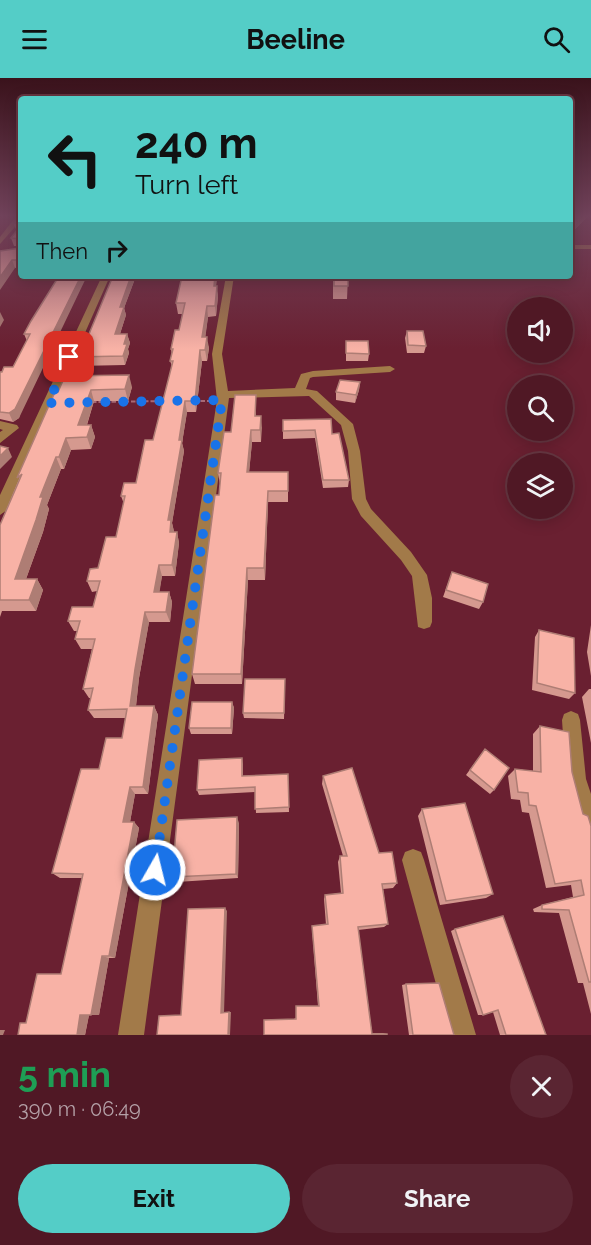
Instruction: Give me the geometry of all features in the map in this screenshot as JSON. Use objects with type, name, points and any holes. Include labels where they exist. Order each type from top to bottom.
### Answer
[{"type":"street","points":[[0,510],[105,279]]},
{"type":"street","points":[[131,1035],[223,398],[217,354],[230,279]]},
{"type":"street","points":[[299,391],[305,376],[313,374],[390,369]]},
{"type":"street","points":[[223,398],[299,391],[319,398],[347,424],[354,451],[359,499],[366,512],[406,556],[418,575],[424,598],[424,622]]},
{"type":"street","points":[[0,424],[35,433]]},
{"type":"street","points":[[0,439],[13,428]]},
{"type":"street","points":[[571,720],[576,779],[591,824]]},
{"type":"street","points":[[413,860],[463,1035]]},
{"type":"path","points":[[188,401],[223,398]]},
{"type":"path","points":[[83,402],[176,401]]},
{"type":"building","points":[[0,260],[18,260],[12,260],[0,277]]},
{"type":"building","points":[[57,279],[80,279],[15,409],[9,413],[0,412],[0,372],[4,367],[13,367],[30,334],[24,334]]},
{"type":"building","points":[[112,279],[130,279],[120,307],[124,307],[115,334],[127,334],[123,356],[74,357],[83,334],[89,334]]},
{"type":"building","points":[[181,279],[215,279],[214,286],[217,286],[215,306],[207,306],[202,337],[207,337],[205,350],[200,350],[195,401],[185,401],[179,440],[182,440],[168,520],[171,520],[170,532],[177,532],[172,565],[159,565],[154,592],[169,592],[166,612],[145,612],[135,669],[130,706],[154,706],[143,787],[130,787],[123,822],[134,822],[109,956],[102,956],[91,1015],[80,1015],[77,1035],[18,1035],[20,1023],[26,1023],[37,974],[61,974],[83,874],[52,873],[81,769],[99,769],[106,738],[122,738],[127,709],[88,710],[93,688],[83,689],[95,639],[75,639],[80,621],[68,621],[72,607],[93,607],[100,581],[87,581],[90,569],[98,568],[106,537],[116,537],[125,496],[121,496],[124,483],[136,483],[145,440],[153,440],[173,361],[170,361],[175,330],[179,330],[185,303],[176,303]]},
{"type":"building","points":[[334,279],[348,279],[348,286],[334,286]]},
{"type":"building","points":[[407,331],[423,331],[426,346],[408,345]]},
{"type":"building","points":[[346,341],[368,341],[369,354],[346,353]]},
{"type":"building","points":[[129,375],[125,389],[91,390],[78,425],[91,425],[87,437],[66,438],[59,457],[56,457],[40,497],[43,497],[15,579],[37,579],[29,600],[0,600],[0,525],[22,474],[17,478],[55,392],[58,392],[65,376]]},
{"type":"building","points":[[340,380],[360,382],[356,395],[336,392]]},
{"type":"building","points":[[235,395],[256,395],[255,416],[261,416],[260,430],[251,430],[247,472],[288,472],[288,491],[268,491],[264,568],[247,568],[241,674],[192,674],[215,495],[219,495],[221,473],[218,473],[224,432],[231,432]]},
{"type":"building","points":[[331,419],[332,434],[339,433],[349,480],[323,480],[315,430],[283,431],[283,420]]},
{"type":"building","points":[[0,446],[8,448],[0,456]]},
{"type":"building","points":[[452,572],[488,584],[483,602],[446,590]]},
{"type":"building","points":[[539,630],[574,638],[575,693],[537,683]]},
{"type":"building","points":[[245,679],[285,679],[284,713],[243,713]]},
{"type":"building","points":[[192,702],[232,702],[231,728],[189,728]]},
{"type":"building","points":[[540,726],[569,732],[572,772],[583,814],[588,816],[591,826],[591,982],[589,982],[569,910],[542,909],[542,905],[584,895],[581,880],[555,884],[536,806],[529,805],[528,793],[518,792],[515,769],[541,772]]},
{"type":"building","points":[[485,749],[509,768],[494,790],[470,770]]},
{"type":"building","points":[[242,758],[242,776],[288,774],[289,807],[255,809],[255,787],[197,790],[199,760]]},
{"type":"building","points":[[352,768],[379,853],[392,852],[397,883],[382,884],[388,924],[358,927],[372,1034],[387,1035],[264,1035],[264,1020],[296,1019],[296,1006],[319,1006],[312,926],[328,924],[325,895],[343,893],[340,856],[347,856],[323,776]]},
{"type":"building","points":[[465,803],[493,894],[446,901],[422,809]]},
{"type":"building","points":[[237,817],[236,874],[172,877],[177,820]]},
{"type":"building","points":[[225,908],[221,1013],[229,1012],[228,1035],[157,1035],[159,1016],[181,1015],[188,909]]},
{"type":"building","points":[[503,916],[546,1035],[506,1035],[498,1010],[483,1015],[455,929]]},
{"type":"building","points":[[439,983],[454,1035],[413,1035],[406,984]]},
{"type":"route","points":[[69,357],[48,403],[222,400],[155,870]]}]
